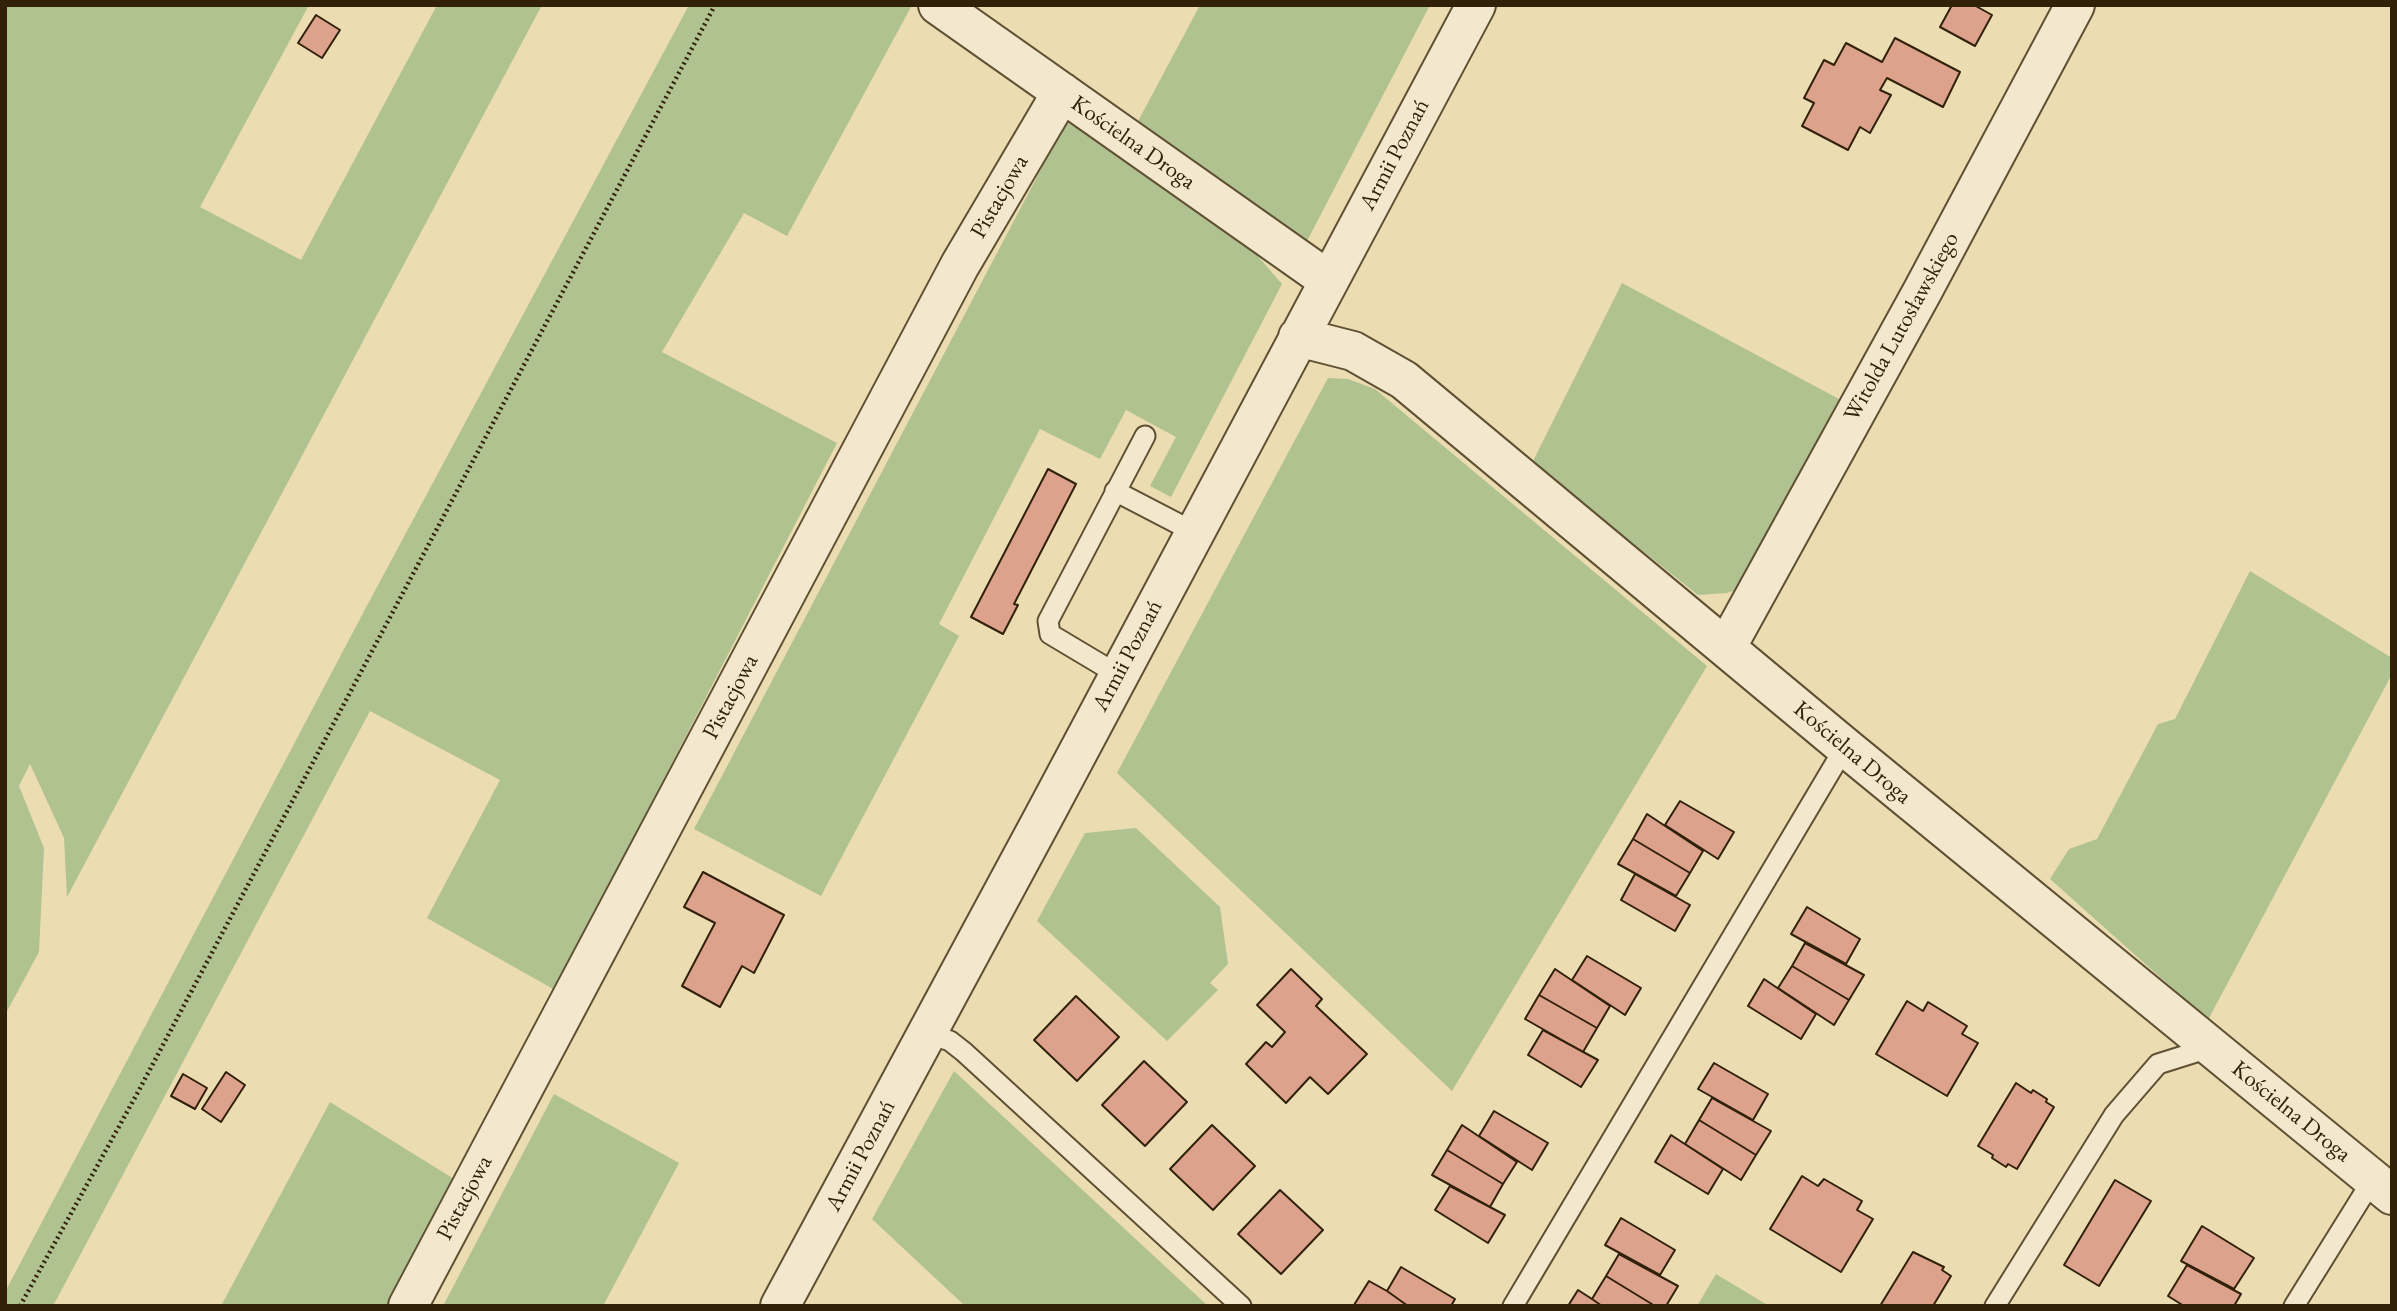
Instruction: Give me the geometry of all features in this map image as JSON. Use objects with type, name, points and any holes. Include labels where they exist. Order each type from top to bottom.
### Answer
[{"type":"street","name":"Kościelna Droga","points":[[938,5],[1328,280]]},
{"type":"street","name":"Armii Poznań","points":[[780,1306],[1476,5]]},
{"type":"street","name":"Witolda Lutosławskiego","points":[[1726,648],[1915,305],[2075,5]]},
{"type":"street","name":"Pistacjowa","points":[[408,1306],[960,265],[1062,92]]},
{"type":"street","name":"Kościelna Droga","points":[[1298,337],[1353,351],[1404,380],[1845,747],[2382,1187]]},
{"type":"lane","points":[[1117,674],[1059,641],[1050,634],[1048,621],[1145,436]]},
{"type":"lane","points":[[1115,491],[1194,532]]},
{"type":"lane","points":[[1513,1306],[1845,747]]},
{"type":"lane","points":[[927,1033],[950,1041],[964,1052],[1241,1306]]},
{"type":"lane","points":[[1995,1306],[2114,1115],[2158,1064],[2212,1047]]},
{"type":"lane","points":[[2294,1306],[2382,1187]]},
{"type":"path","points":[[20,1306],[144,1079],[715,5]]},
{"type":"green space","points":[[5,5],[309,5],[200,207],[301,260],[437,5],[542,5],[67,897],[64,838],[30,764],[19,786],[44,848],[39,952],[5,1015]]},
{"type":"green space","points":[[689,5],[911,7],[787,236],[744,213],[662,352],[837,443],[555,990],[427,918],[500,780],[370,711],[53,1306],[5,1306],[5,1292],[362,615]]},
{"type":"green space","points":[[1200,5],[1430,5],[1306,243],[1136,125]]},
{"type":"green space","points":[[1068,118],[1241,237],[1282,284],[1171,497],[1150,486],[1176,437],[1126,410],[1100,459],[1040,429],[939,624],[959,636],[821,896],[694,829]]},
{"type":"green space","points":[[1622,283],[1839,399],[1739,589],[1727,593],[1698,595],[1532,463]]},
{"type":"green space","points":[[1328,378],[1348,379],[1375,389],[1707,666],[1452,1091],[1117,773]]},
{"type":"green space","points":[[2250,571],[2392,658],[2392,674],[2208,1020],[2050,879],[2069,849],[2097,839],[2158,724],[2175,719]]},
{"type":"green space","points":[[1136,828],[1220,907],[1228,964],[1210,983],[1218,990],[1167,1041],[1037,921],[1085,833]]},
{"type":"green space","points":[[954,1071],[1208,1306],[965,1306],[872,1219]]},
{"type":"green space","points":[[554,1094],[679,1163],[603,1306],[443,1306]]},
{"type":"green space","points":[[330,1102],[454,1179],[391,1306],[221,1306]]},
{"type":"green space","points":[[1716,1274],[1769,1306],[1697,1306]]},
{"type":"building","points":[[1952,5],[1974,5],[1992,15],[1975,46],[1940,27]]},
{"type":"building","points":[[316,15],[340,30],[322,58],[298,43]]},
{"type":"building","points":[[1895,38],[1960,72],[1943,107],[1887,78],[1880,90],[1891,95],[1870,133],[1860,127],[1848,150],[1802,126],[1814,103],[1804,98],[1824,60],[1834,65],[1846,43],[1882,62]]},
{"type":"building","points":[[1048,469],[1076,484],[1014,604],[1018,605],[1003,634],[971,617]]},
{"type":"building","points":[[1680,801],[1734,832],[1718,859],[1665,825]]},
{"type":"building","points":[[1647,814],[1703,851],[1690,873],[1633,839]]},
{"type":"building","points":[[1633,839],[1690,873],[1676,896],[1618,864]]},
{"type":"building","points":[[703,872],[784,915],[754,973],[742,966],[720,1007],[682,986],[715,923],[684,907]]},
{"type":"building","points":[[1635,874],[1690,905],[1675,931],[1621,900]]},
{"type":"building","points":[[1807,907],[1860,939],[1846,964],[1791,934]]},
{"type":"building","points":[[1805,943],[1864,975],[1849,1000],[1792,966]]},
{"type":"building","points":[[1587,956],[1641,988],[1625,1015],[1572,980]]},
{"type":"building","points":[[1792,966],[1849,1000],[1834,1025],[1778,988]]},
{"type":"building","points":[[1291,969],[1322,999],[1316,1006],[1367,1054],[1328,1094],[1310,1077],[1286,1103],[1246,1064],[1266,1042],[1272,1047],[1285,1032],[1257,1005]]},
{"type":"building","points":[[1555,969],[1610,1006],[1597,1028],[1539,995]]},
{"type":"building","points":[[1764,979],[1816,1014],[1801,1039],[1748,1006]]},
{"type":"building","points":[[1539,995],[1597,1028],[1583,1052],[1525,1019]]},
{"type":"building","points":[[1076,996],[1119,1037],[1077,1081],[1034,1040]]},
{"type":"building","points":[[1907,1001],[1923,1011],[1928,1002],[1967,1026],[1962,1034],[1978,1043],[1947,1096],[1876,1054]]},
{"type":"building","points":[[1543,1030],[1598,1060],[1581,1087],[1528,1055]]},
{"type":"building","points":[[1144,1061],[1187,1102],[1145,1146],[1102,1105]]},
{"type":"building","points":[[1714,1063],[1768,1094],[1753,1120],[1698,1089]]},
{"type":"building","points":[[226,1072],[245,1085],[221,1122],[202,1109]]},
{"type":"building","points":[[183,1074],[207,1088],[195,1109],[171,1096]]},
{"type":"building","points":[[2016,1083],[2031,1093],[2033,1090],[2054,1107],[2017,1169],[2008,1164],[2006,1167],[1978,1146]]},
{"type":"building","points":[[1712,1098],[1771,1131],[1756,1155],[1699,1120]]},
{"type":"building","points":[[1494,1111],[1548,1143],[1532,1170],[1479,1136]]},
{"type":"building","points":[[1699,1120],[1756,1155],[1741,1180],[1685,1144]]},
{"type":"building","points":[[1212,1125],[1255,1166],[1213,1210],[1170,1169]]},
{"type":"building","points":[[1462,1125],[1517,1162],[1503,1184],[1447,1150]]},
{"type":"building","points":[[1671,1135],[1723,1169],[1708,1194],[1655,1162]]},
{"type":"building","points":[[1447,1150],[1503,1184],[1490,1207],[1432,1175]]},
{"type":"building","points":[[1802,1176],[1818,1186],[1824,1179],[1862,1201],[1857,1210],[1873,1219],[1841,1272],[1770,1229]]},
{"type":"building","points":[[2115,1180],[2151,1201],[2099,1286],[2064,1265]]},
{"type":"building","points":[[1450,1186],[1505,1215],[1488,1243],[1435,1210]]},
{"type":"building","points":[[1280,1190],[1323,1230],[1281,1274],[1238,1234]]},
{"type":"building","points":[[1621,1218],[1675,1250],[1660,1275],[1605,1245]]},
{"type":"building","points":[[2202,1226],[2254,1258],[2234,1289],[2181,1261]]},
{"type":"building","points":[[1913,1252],[1944,1267],[1942,1270],[1951,1276],[1933,1306],[1880,1306]]},
{"type":"building","points":[[1619,1254],[1678,1286],[1666,1306],[1655,1306],[1606,1276]]},
{"type":"building","points":[[2187,1265],[2241,1294],[2234,1306],[2184,1306],[2168,1296]]},
{"type":"building","points":[[1401,1267],[1455,1299],[1451,1306],[1408,1306],[1387,1291]]},
{"type":"building","points":[[1606,1276],[1655,1306],[1602,1306],[1592,1299]]},
{"type":"building","points":[[1369,1281],[1387,1291],[1408,1306],[1354,1305]]},
{"type":"building","points":[[1578,1290],[1592,1299],[1602,1306],[1568,1306]]}]
